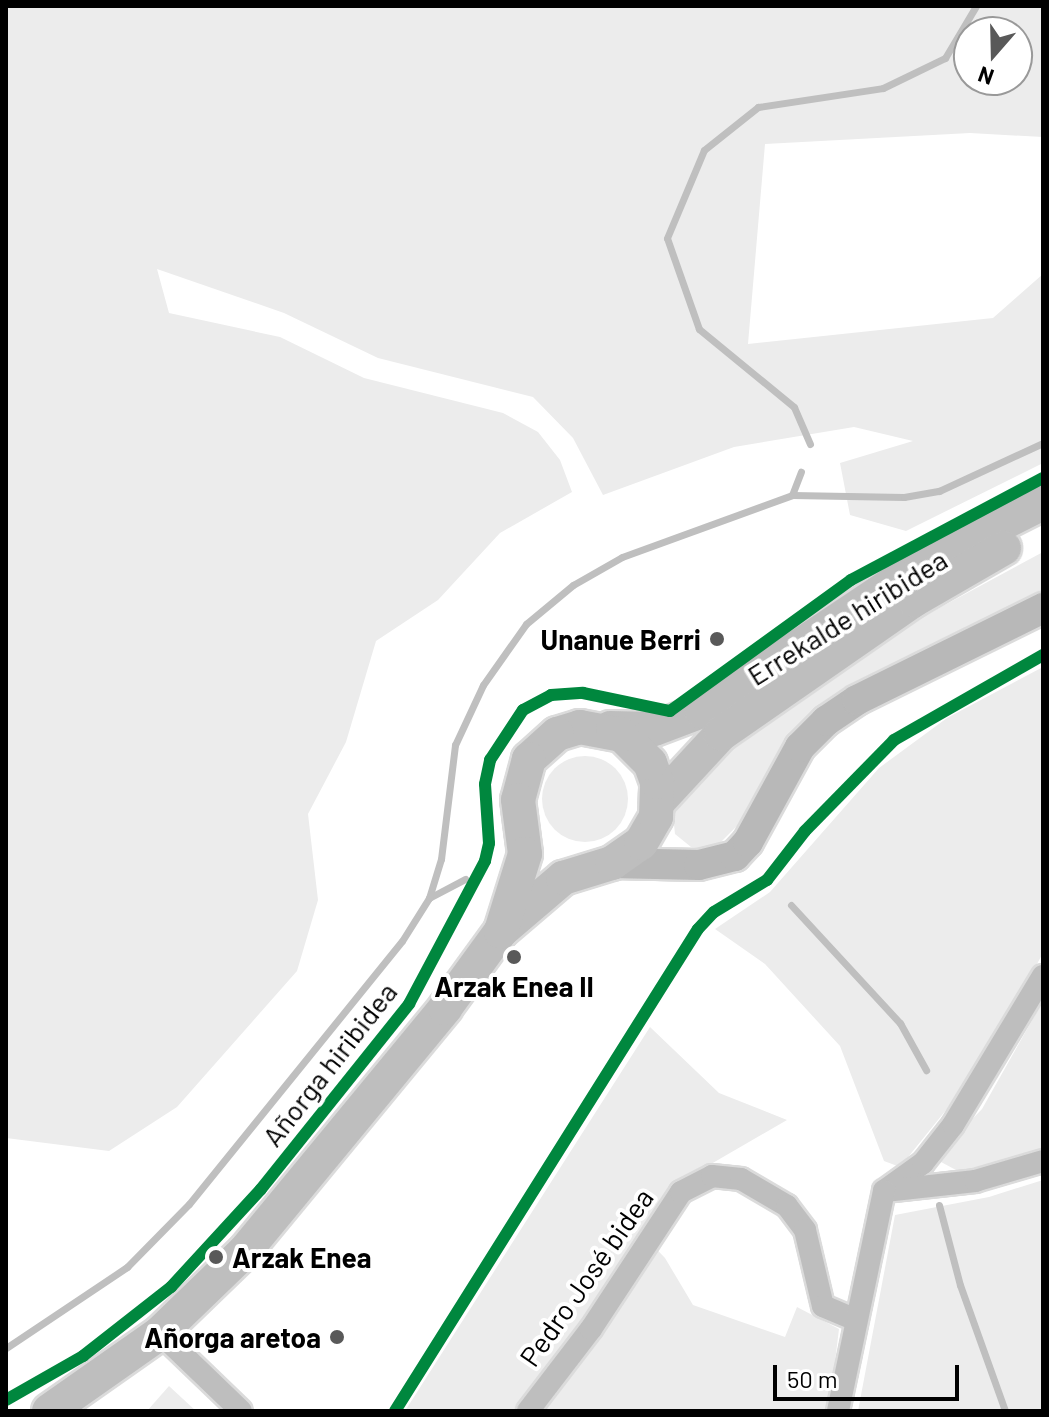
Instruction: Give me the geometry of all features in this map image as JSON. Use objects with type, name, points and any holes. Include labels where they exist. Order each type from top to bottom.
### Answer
[{"type":"main road","name":"Errekalde hiribidea","points":[[604,728],[654,729],[702,711],[922,564],[1043,503]]},
{"type":"main road","name":"Errekalde hiribidea","points":[[656,812],[721,734],[914,600],[1043,527]]},
{"type":"main road","points":[[49,1411],[160,1333],[245,1251],[445,1008],[501,931],[563,878],[604,864],[641,843],[656,812],[650,763],[622,735],[604,728],[580,727],[557,734],[529,759],[518,800],[525,854],[501,931]]},
{"type":"main road","points":[[523,823],[534,842],[557,860],[604,864]]},
{"type":"street","points":[[604,864],[685,862],[699,865],[735,856],[748,842],[794,756],[826,721],[857,700],[1043,608]]},
{"type":"street","points":[[656,812],[685,862]]},
{"type":"street","points":[[838,1411],[853,1319],[884,1191],[923,1163],[953,1125],[1043,976]]},
{"type":"street","points":[[884,1191],[975,1181],[1043,1161]]},
{"type":"street","name":"Pedro José bidea","points":[[528,1411],[591,1329],[681,1192],[712,1176],[741,1179],[787,1206],[805,1230],[823,1306],[853,1319]]},
{"type":"street","points":[[160,1333],[241,1411]]},
{"type":"shaded area","points":[[6,6],[1043,6],[1043,137],[970,133],[765,144],[748,344],[993,318],[1043,274],[1043,463],[906,531],[850,515],[840,463],[913,441],[854,427],[734,447],[603,495],[573,438],[533,397],[378,358],[284,313],[157,269],[169,313],[280,337],[364,378],[503,413],[538,432],[560,460],[572,492],[500,533],[438,600],[376,641],[346,742],[308,814],[318,900],[297,971],[177,1107],[109,1151],[6,1138]]},
{"type":"shaded area","points":[[1043,552],[1043,600],[792,739],[765,775],[740,823],[708,851],[691,847],[675,834],[673,815],[684,789],[714,751],[880,640]]},
{"type":"shaded area","points":[[1043,667],[1043,953],[980,1068],[900,1167],[884,1161],[840,1046],[765,964],[715,929],[770,892],[879,768],[947,718]]},
{"type":"shaded area","points":[[585,756],[602,759],[616,768],[625,782],[628,799],[625,816],[616,830],[602,839],[585,842],[568,839],[554,830],[545,816],[542,799],[545,782],[554,768],[568,759]]},
{"type":"shaded area","points":[[1043,1001],[1043,1148],[996,1165],[956,1170],[941,1162],[944,1148],[982,1109]]},
{"type":"shaded area","points":[[650,1027],[719,1093],[787,1120],[680,1182],[640,1232],[665,1258],[693,1305],[785,1337],[797,1307],[839,1329],[829,1411],[405,1411]]},
{"type":"shaded area","points":[[1043,1180],[1043,1411],[858,1411],[895,1215],[989,1197]]},
{"type":"shaded area","points":[[169,1386],[196,1411],[147,1411]]},
{"type":"waterway","points":[[810,444],[794,407],[699,329],[667,238],[704,150],[758,107],[883,88],[945,58],[976,6]]},
{"type":"waterway","points":[[6,1348],[127,1267],[189,1204],[402,941],[429,898],[441,859],[455,745],[483,685],[526,624],[573,585],[622,557],[792,495],[904,497],[939,491],[1043,443]]},
{"type":"waterway","points":[[792,495],[801,472]]},
{"type":"waterway","points":[[429,898],[465,879]]},
{"type":"waterway","points":[[791,905],[900,1023],[926,1070]]},
{"type":"waterway","points":[[939,1205],[960,1285],[1005,1411]]},
{"type":"cycle path","name":"Añorga hiribidea","points":[[6,1400],[83,1356],[171,1287],[261,1189],[409,1004],[485,861],[489,843],[485,784],[490,760],[523,710],[551,695],[583,693],[670,711],[851,580],[1043,478]]},
{"type":"cycle path","points":[[395,1411],[698,929],[714,912],[767,880],[805,831],[894,740],[1043,655]]},
{"type":"place","name":"Unanue Berri","points":[[717,639]]},
{"type":"place","name":"Arzak Enea II","points":[[514,957]]},
{"type":"place","name":"Arzak Enea","points":[[216,1257]]},
{"type":"place","name":"Añorga aretoa","points":[[337,1337]]}]
